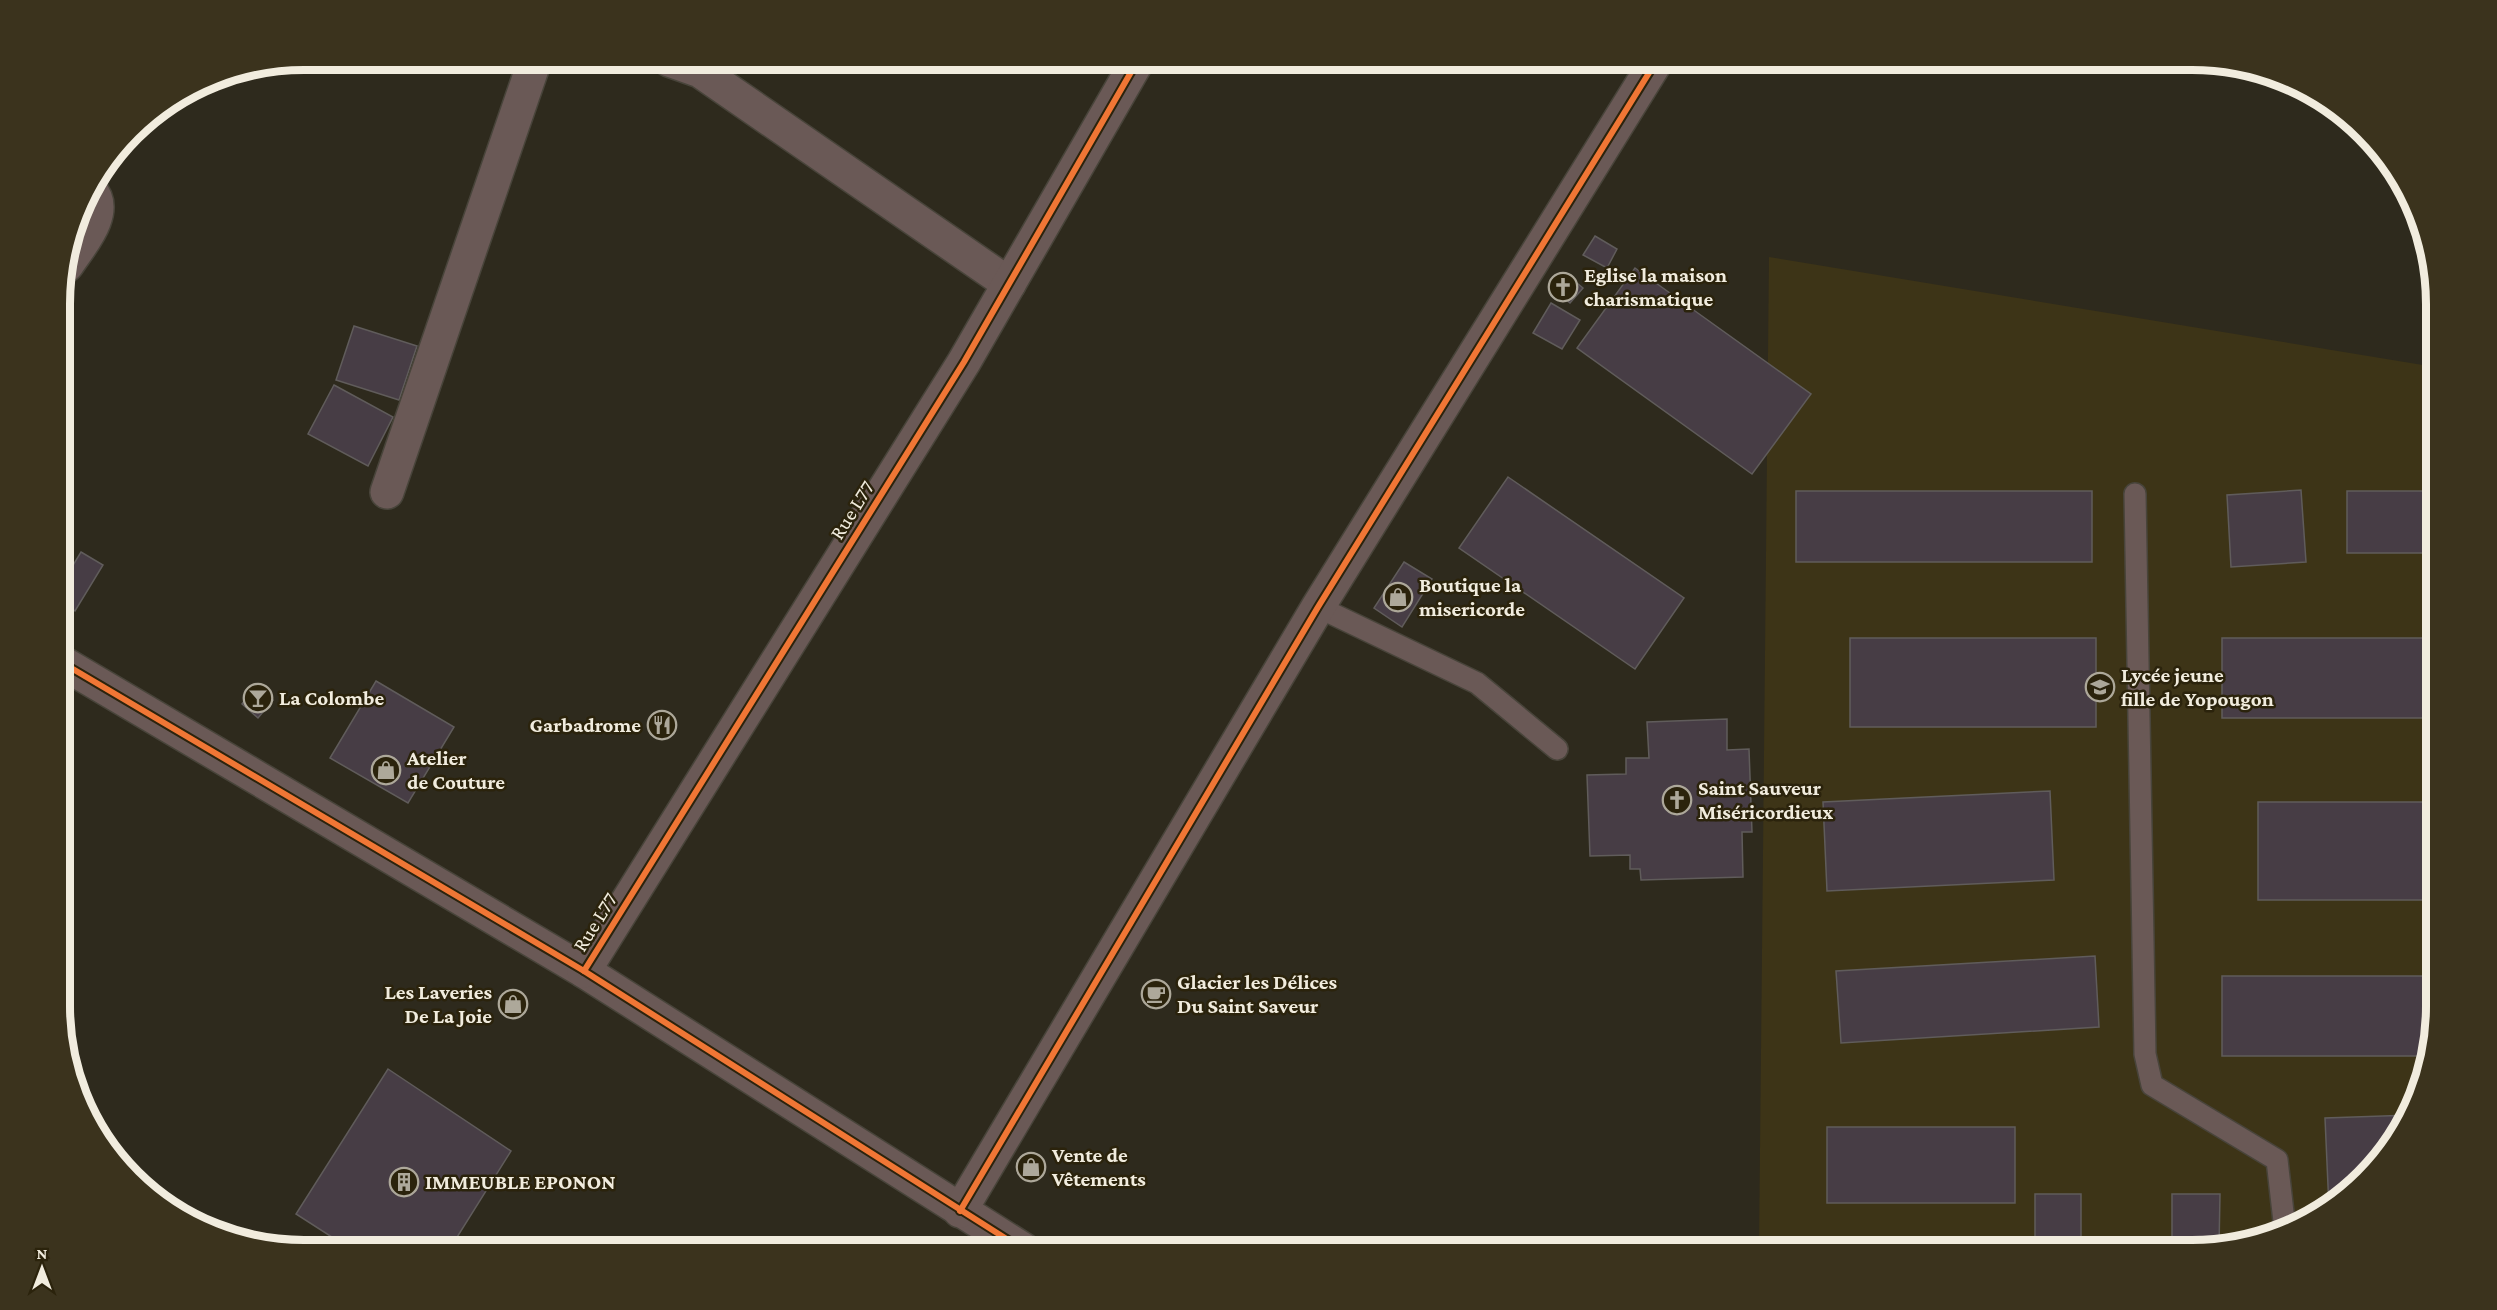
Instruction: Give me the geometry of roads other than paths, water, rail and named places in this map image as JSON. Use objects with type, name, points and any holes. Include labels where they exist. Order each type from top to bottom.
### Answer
[{"type":"street","points":[[387,492],[532,70]]},
{"type":"street","points":[[697,70],[1009,284]]},
{"type":"street","name":"Rue L77","points":[[584,971],[964,362],[1132,70]]},
{"type":"street","points":[[960,1211],[1318,608],[1651,70]]},
{"type":"street","points":[[77,248],[96,217],[98,205],[96,199]]},
{"type":"street","points":[[70,667],[584,971],[1008,1240]]},
{"type":"lane","points":[[2135,494],[2145,1054],[2152,1085],[2277,1160],[2284,1221]]},
{"type":"lane","points":[[1318,608],[1477,682],[1557,749]]},
{"type":"place","name":"Eglise la maison charismatique","points":[[1563,287]]},
{"type":"place","name":"Boutique la misericorde","points":[[1398,597]]},
{"type":"place","name":"Lycée jeune fille de Yopougon","points":[[2100,687]]},
{"type":"place","name":"La Colombe","points":[[258,698]]},
{"type":"place","name":"Garbadrome","points":[[662,725]]},
{"type":"place","name":"Atelier de Couture","points":[[386,770]]},
{"type":"place","name":"Saint Sauveur Miséricordieux","points":[[1677,800]]},
{"type":"place","name":"Glacier les Délices Du Saint Saveur","points":[[1156,994]]},
{"type":"place","name":"Les Laveries De La Joie","points":[[513,1004]]},
{"type":"place","name":"Vente de Vêtements","points":[[1031,1167]]},
{"type":"place","name":"IMMEUBLE EPONON","points":[[404,1182]]}]
